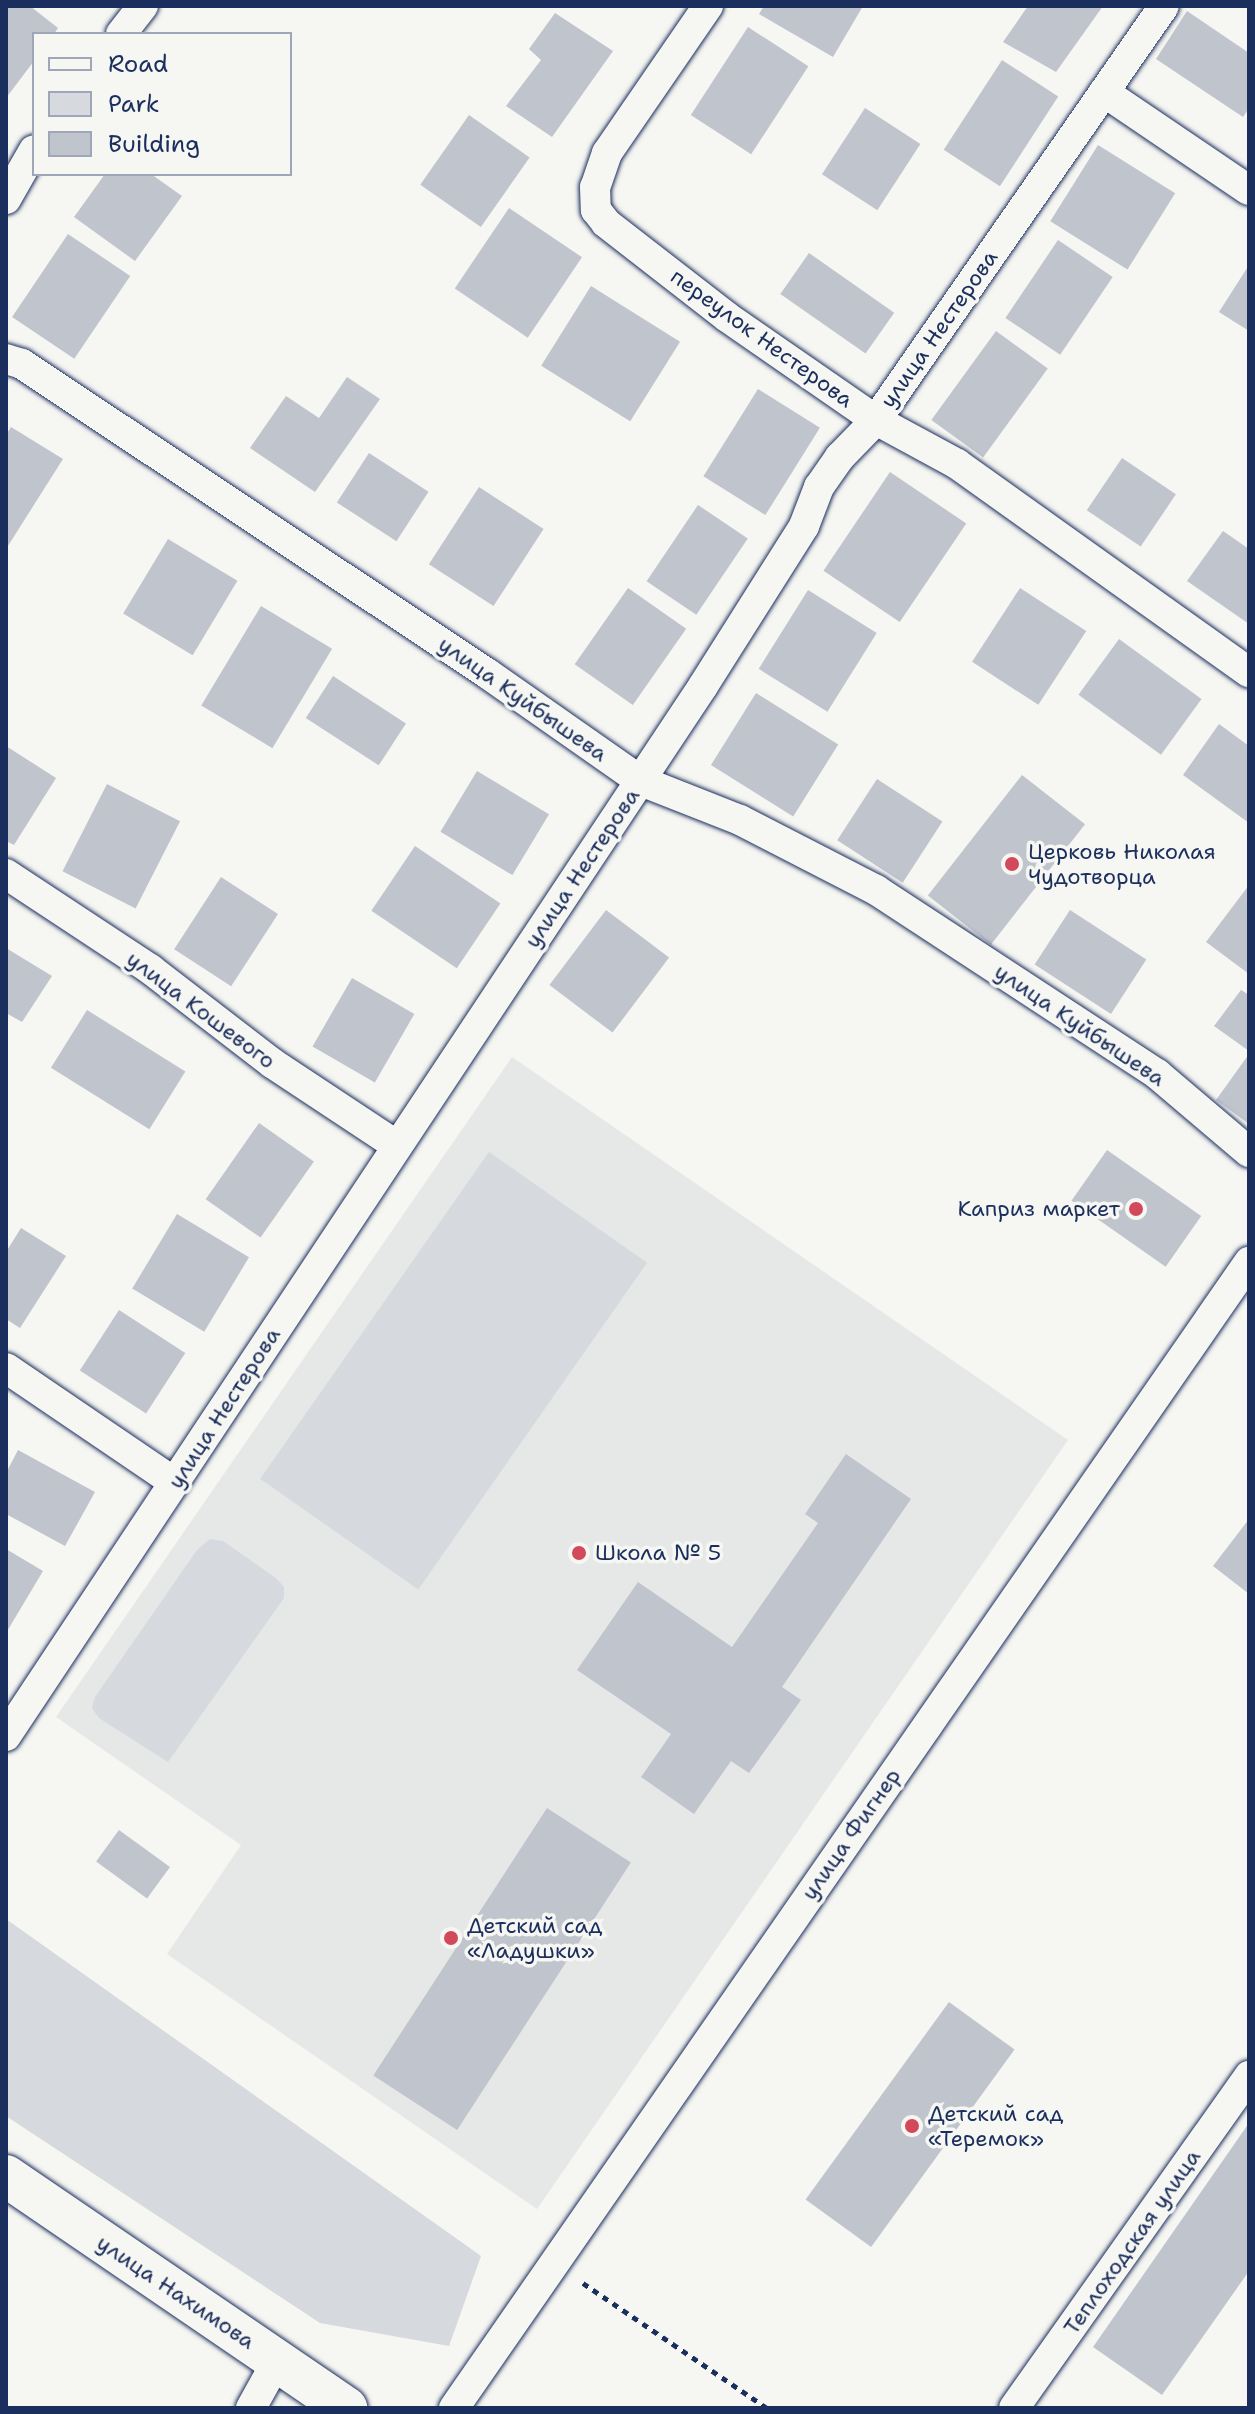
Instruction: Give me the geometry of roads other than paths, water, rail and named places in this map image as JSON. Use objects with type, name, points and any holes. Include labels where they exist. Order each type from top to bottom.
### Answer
[{"type":"main road","name":"улица Нахимова","points":[[6,2176],[346,2408]]},
{"type":"street","points":[[123,32],[143,6]]},
{"type":"street","name":"переулок Нестерова","points":[[708,6],[607,153],[595,187],[596,210],[606,223],[727,317],[876,420],[957,464],[1249,672]]},
{"type":"street","name":"улица Нестерова","points":[[6,1736],[396,1145],[641,781],[804,526],[819,487],[840,457],[876,420],[1164,6]]},
{"type":"street","points":[[1104,92],[1249,190]]},
{"type":"street","points":[[6,199],[32,154]]},
{"type":"street","name":"улица Куйбышева","points":[[6,359],[22,364],[488,674],[641,781],[740,820],[876,890],[1157,1074],[1249,1152]]},
{"type":"street","name":"улица Кошевого","points":[[6,874],[150,969],[272,1063],[396,1145]]},
{"type":"street","name":"улица Фигнер","points":[[454,2408],[1249,1262]]},
{"type":"street","points":[[6,1368],[175,1483]]},
{"type":"street","name":"Теплоходская улица","points":[[1014,2408],[1249,2076]]},
{"type":"street","points":[[251,2408],[277,2361]]},
{"type":"place","name":"Церковь Николая Чудотворца","points":[[1012,864]]},
{"type":"place","name":"Каприз маркет","points":[[1136,1209]]},
{"type":"place","name":"Школа № 5","points":[[579,1553]]},
{"type":"place","name":"Детский сад «Ладушки»","points":[[451,1938]]},
{"type":"place","name":"Детский сад «Теремок»","points":[[912,2126]]}]
